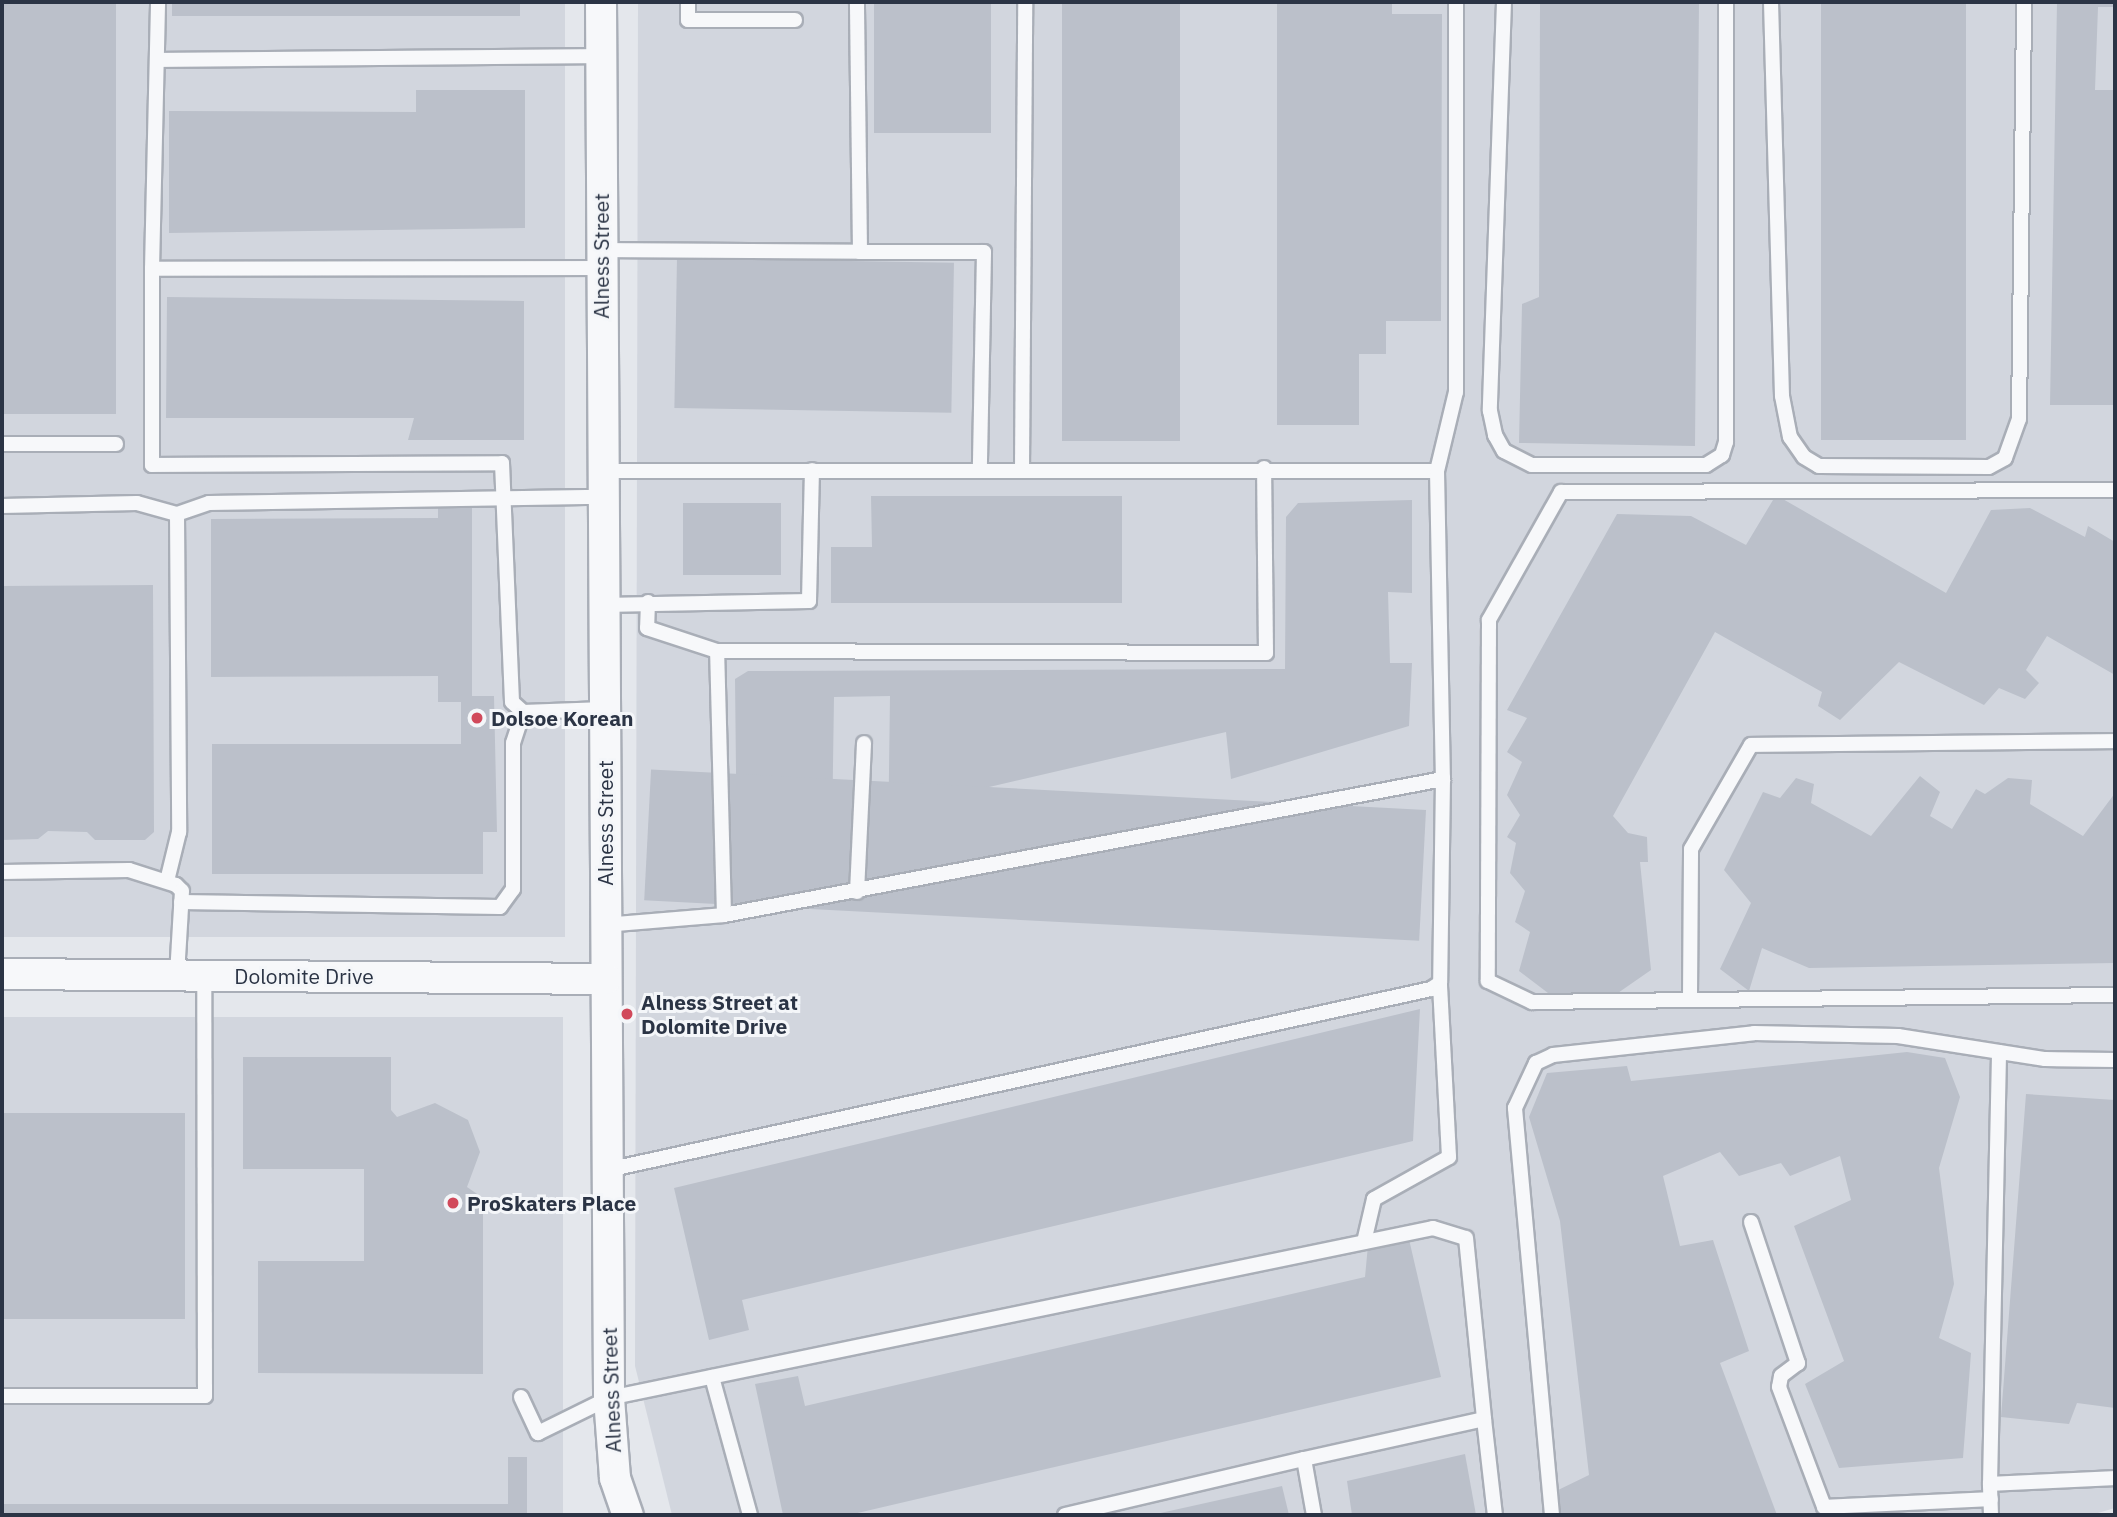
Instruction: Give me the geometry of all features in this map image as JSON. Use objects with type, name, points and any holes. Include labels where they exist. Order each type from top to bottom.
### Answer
[{"type":"street","name":"Alness Street","points":[[601,2],[600,259],[609,1398],[615,1478],[628,1515]]},
{"type":"street","name":"Dolomite Drive","points":[[2,974],[606,979]]},
{"type":"lane","points":[[158,2],[152,269],[152,465],[502,463],[508,688],[523,712],[513,743],[513,889],[500,907],[181,902]]},
{"type":"lane","points":[[688,2],[688,20],[795,20]]},
{"type":"lane","points":[[857,2],[860,252]]},
{"type":"lane","points":[[1022,469],[1025,2]]},
{"type":"lane","points":[[1364,1242],[1374,1199],[1449,1157],[1440,983],[1443,779],[1437,471],[1456,392],[1456,2]]},
{"type":"lane","points":[[1504,2],[1495,435],[1504,451],[1532,465],[1706,465],[1722,455],[1726,442],[1726,2]]},
{"type":"lane","points":[[1771,2],[1782,396],[1790,437],[1804,457],[1819,466],[1989,467],[2005,458],[2019,419],[2024,2]]},
{"type":"lane","points":[[158,60],[601,56]]},
{"type":"lane","points":[[152,269],[860,252],[984,252],[980,469]]},
{"type":"lane","points":[[2,444],[116,444]]},
{"type":"lane","points":[[648,602],[647,628],[717,651],[1266,653],[1264,468]]},
{"type":"lane","points":[[2,506],[137,503],[177,514],[209,503],[503,498],[602,484],[812,470],[1264,468],[1437,471]]},
{"type":"lane","points":[[603,605],[648,602],[808,601],[812,470]]},
{"type":"lane","points":[[2115,491],[1561,492],[1489,620],[1488,981],[1532,1002],[1690,996],[2115,995]]},
{"type":"lane","points":[[167,881],[178,832],[177,514]]},
{"type":"lane","points":[[717,651],[724,915]]},
{"type":"lane","points":[[523,712],[604,709]]},
{"type":"lane","points":[[1690,996],[1691,849],[1751,745],[2115,741]]},
{"type":"lane","points":[[857,892],[864,744]]},
{"type":"lane","points":[[605,925],[724,915],[857,892],[1443,779]]},
{"type":"lane","points":[[2,872],[129,870],[167,881],[182,891],[190,977],[205,1396],[2,1396]]},
{"type":"lane","points":[[607,1170],[1440,983]]},
{"type":"lane","points":[[1552,1515],[1515,1108],[1536,1063],[1553,1055],[1754,1032],[1898,1037],[1999,1052],[2115,1060]]},
{"type":"lane","points":[[1991,1515],[1999,1052]]},
{"type":"lane","points":[[1751,1222],[1798,1363],[1781,1376],[1780,1387],[1824,1507],[2115,1478]]},
{"type":"lane","points":[[521,1397],[538,1433],[609,1398],[1433,1228],[1466,1238],[1495,1515]]},
{"type":"lane","points":[[712,1377],[750,1515]]},
{"type":"lane","points":[[1065,1515],[1484,1419]]},
{"type":"lane","points":[[1304,1460],[1314,1515]]},
{"type":"shaded area","points":[[2,2],[565,2],[565,937],[2,937]]},
{"type":"shaded area","points":[[638,2],[2115,2],[2115,1508],[2091,1515],[672,1515],[635,1366]]},
{"type":"shaded area","points":[[2,1017],[563,1017],[563,1515],[2,1515]]},
{"type":"building","points":[[2,2],[116,2],[116,414],[2,414]]},
{"type":"building","points":[[172,2],[520,2],[520,16],[172,16]]},
{"type":"building","points":[[874,2],[991,2],[991,133],[874,133]]},
{"type":"building","points":[[1062,2],[1180,2],[1180,441],[1062,441]]},
{"type":"building","points":[[1277,2],[1392,2],[1392,14],[1442,14],[1441,321],[1386,321],[1386,354],[1359,354],[1359,425],[1277,425]]},
{"type":"building","points":[[1540,2],[1699,2],[1695,446],[1519,443],[1522,304],[1539,297]]},
{"type":"building","points":[[1821,2],[1966,2],[1966,440],[1821,440]]},
{"type":"building","points":[[2057,2],[2115,2],[2115,7],[2098,7],[2095,90],[2115,90],[2115,405],[2050,405]]},
{"type":"building","points":[[416,90],[525,90],[525,228],[169,233],[169,111],[416,112]]},
{"type":"building","points":[[677,258],[954,263],[951,413],[674,408]]},
{"type":"building","points":[[167,297],[524,301],[524,440],[408,440],[414,418],[166,418]]},
{"type":"building","points":[[1776,495],[1946,593],[1991,510],[2030,508],[2085,537],[2088,526],[2115,542],[2115,675],[2047,636],[2026,670],[2039,683],[2025,699],[1999,688],[1984,705],[1899,662],[1840,720],[1818,706],[1822,692],[1715,632],[1613,816],[1628,833],[1647,837],[1648,862],[1640,862],[1651,970],[1615,995],[1548,993],[1519,971],[1530,932],[1515,922],[1525,891],[1510,873],[1516,843],[1507,837],[1520,815],[1507,795],[1522,762],[1507,752],[1527,718],[1507,710],[1617,514],[1691,516],[1746,545]]},
{"type":"building","points":[[871,496],[1122,496],[1122,603],[831,603],[831,547],[872,547]]},
{"type":"building","points":[[1412,500],[1412,593],[1388,592],[1390,663],[1412,663],[1409,726],[1231,779],[1226,732],[955,795],[952,836],[888,845],[890,696],[834,697],[832,834],[821,835],[821,860],[749,872],[737,863],[735,679],[748,671],[1285,669],[1286,517],[1298,503]]},
{"type":"building","points":[[438,502],[472,502],[472,696],[494,696],[497,832],[483,832],[483,874],[212,874],[212,744],[461,744],[461,702],[438,702],[438,676],[211,677],[211,519],[438,518]]},
{"type":"building","points":[[683,503],[781,503],[781,575],[683,575]]},
{"type":"building","points":[[153,585],[154,832],[145,840],[95,840],[87,832],[48,831],[38,839],[2,840],[2,586]]},
{"type":"building","points":[[651,769],[1426,810],[1419,941],[644,900]]},
{"type":"building","points":[[1920,776],[1940,792],[1930,816],[1952,829],[1976,789],[1985,794],[2008,778],[2032,780],[2030,804],[2083,836],[2115,793],[2115,963],[1809,968],[1762,948],[1749,991],[1720,969],[1751,903],[1724,870],[1763,792],[1780,798],[1796,778],[1814,784],[1811,803],[1871,836]]},
{"type":"building","points":[[1420,1009],[1413,1141],[742,1300],[749,1330],[709,1340],[674,1188]]},
{"type":"building","points":[[1907,1052],[1945,1058],[1960,1097],[1939,1168],[1954,1284],[1939,1338],[1971,1353],[1963,1458],[1839,1468],[1805,1384],[1844,1361],[1794,1226],[1851,1200],[1840,1156],[1790,1176],[1781,1163],[1739,1176],[1720,1152],[1663,1176],[1680,1246],[1713,1240],[1749,1351],[1720,1363],[1777,1515],[1559,1515],[1554,1492],[1589,1475],[1560,1221],[1529,1117],[1547,1073],[1627,1066],[1631,1081]]},
{"type":"building","points":[[243,1057],[391,1057],[391,1110],[397,1117],[435,1103],[468,1120],[480,1152],[467,1187],[483,1198],[483,1374],[258,1373],[258,1261],[364,1261],[364,1169],[243,1169]]},
{"type":"building","points":[[2026,1094],[2115,1100],[2115,1408],[2077,1403],[2069,1424],[2001,1417]]},
{"type":"building","points":[[2,1113],[185,1113],[185,1319],[2,1319]]},
{"type":"building","points":[[1408,1235],[1441,1377],[849,1515],[783,1515],[755,1384],[798,1376],[805,1406],[1365,1277],[1368,1245]]},
{"type":"building","points":[[1465,1454],[1476,1515],[1352,1515],[1347,1481]]},
{"type":"building","points":[[508,1457],[527,1457],[527,1515],[2,1515],[2,1504],[508,1504]]},
{"type":"building","points":[[1282,1486],[1289,1515],[1156,1515],[1156,1514]]},
{"type":"place","name":"Dolsoe Korean","points":[[477,718]]},
{"type":"place","name":"Alness Street at Dolomite Drive","points":[[627,1014]]},
{"type":"place","name":"ProSkaters Place","points":[[453,1203]]}]
